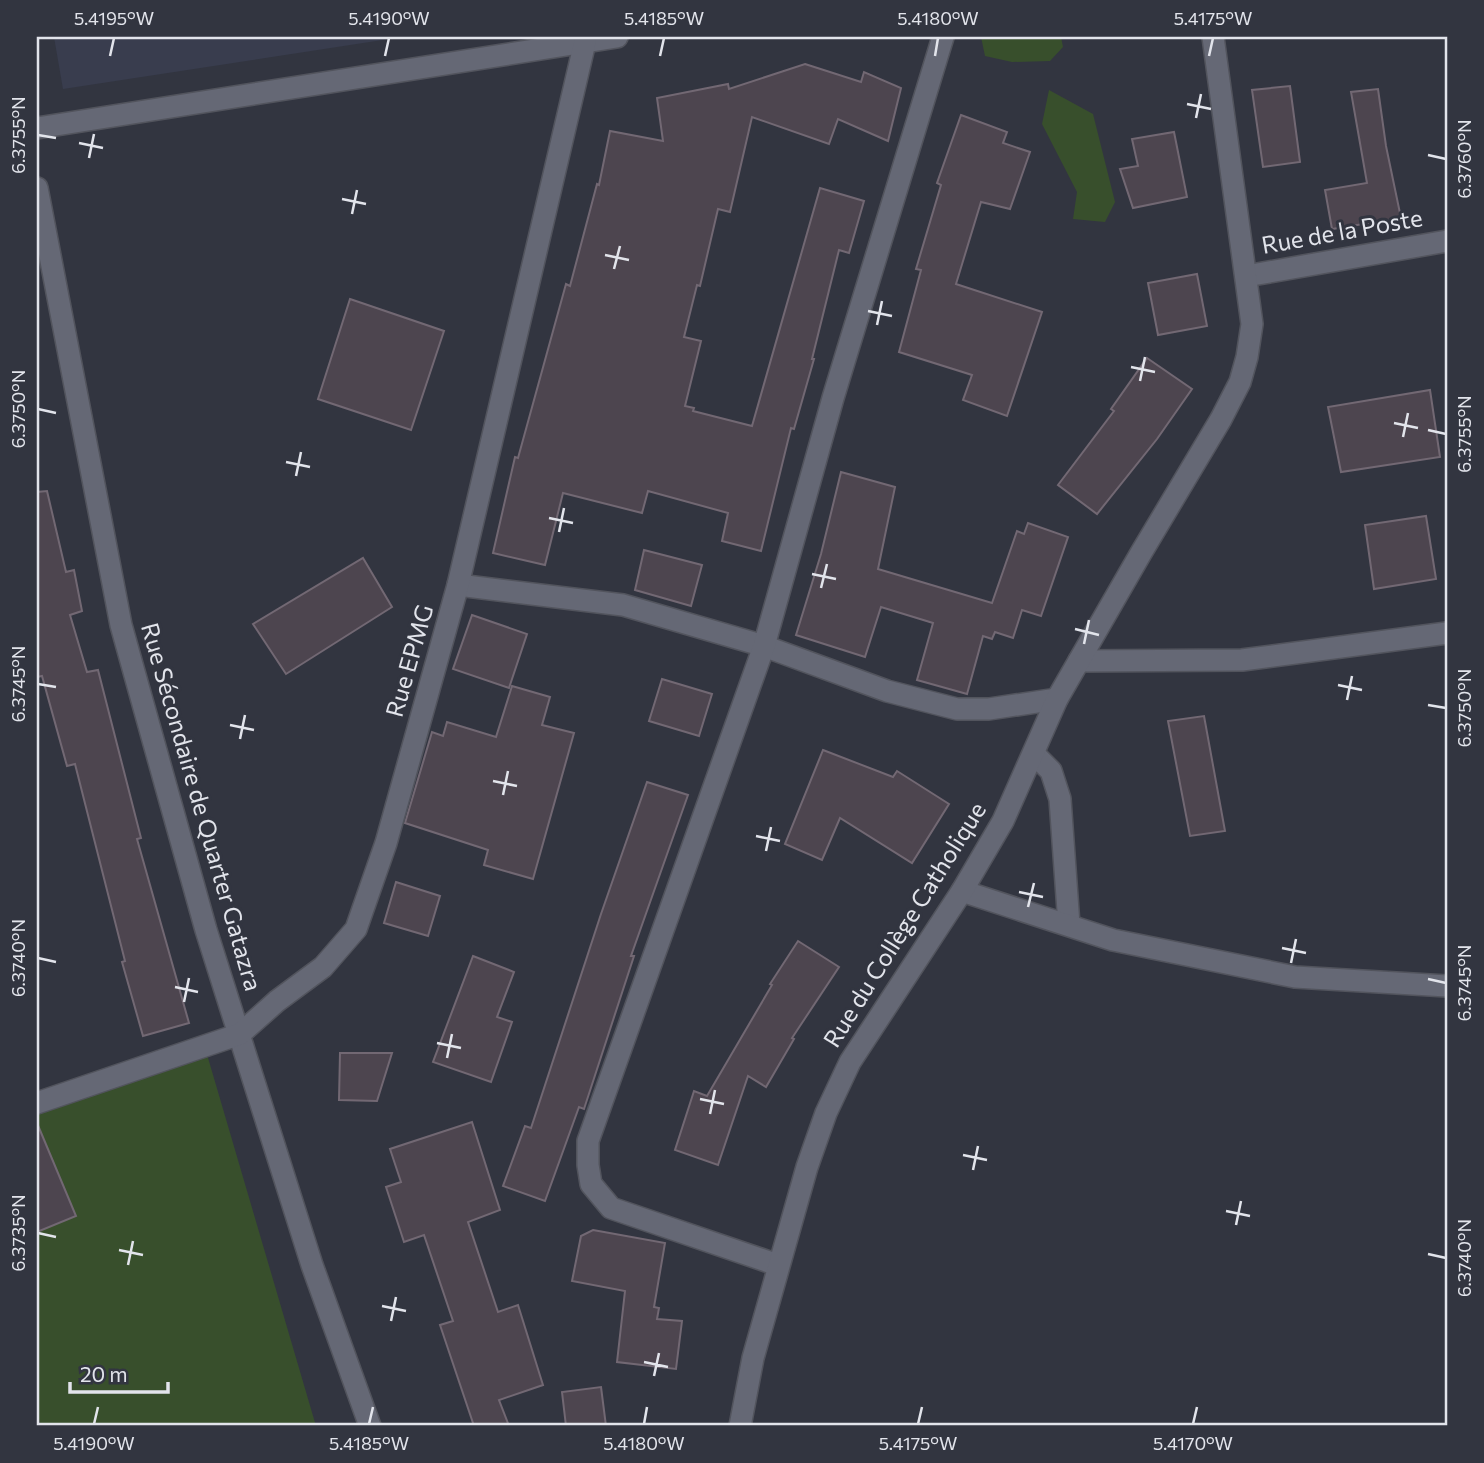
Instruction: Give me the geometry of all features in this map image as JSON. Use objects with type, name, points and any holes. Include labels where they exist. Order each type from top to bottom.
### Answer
[{"type":"street","points":[[37,128],[617,37]]},
{"type":"street","points":[[778,1265],[611,1208],[592,1184],[588,1165],[588,1141],[764,646],[833,398],[943,37]]},
{"type":"street","name":"Rue du Collège Catholique","points":[[740,1426],[753,1358],[807,1167],[826,1113],[850,1062],[962,891],[1003,821],[1057,699],[1240,382],[1252,324],[1213,37]]},
{"type":"street","name":"Rue EPMG","points":[[37,1103],[240,1034],[323,967],[356,929],[386,843],[458,585],[585,42]]},
{"type":"street","name":"Rue Sécondaire de Quarter Gatazra","points":[[37,188],[121,625],[206,930],[312,1265],[370,1426]]},
{"type":"street","name":"Rue de la Poste","points":[[1246,276],[1447,241]]},
{"type":"street","points":[[458,585],[623,606],[764,646],[887,691],[957,709],[989,709],[1057,699]]},
{"type":"street","points":[[1079,661],[1242,660],[1447,634]]},
{"type":"street","points":[[1034,754],[1051,771],[1060,799],[1069,925]]},
{"type":"street","points":[[962,891],[1113,940],[1295,977],[1447,986]]},
{"type":"shaded area","points":[[54,37],[402,37],[63,89]]},
{"type":"green space","points":[[981,37],[1061,37],[1063,47],[1050,61],[1012,62],[985,56]]},
{"type":"green space","points":[[1049,90],[1093,114],[1115,202],[1105,222],[1073,219],[1077,192],[1042,124]]},
{"type":"green space","points":[[206,1051],[316,1426],[41,1426],[37,1412],[37,1115]]},
{"type":"building","points":[[805,64],[861,82],[864,72],[901,88],[888,141],[838,119],[829,144],[752,117],[730,212],[718,209],[700,286],[697,285],[684,337],[701,341],[685,406],[694,408],[693,411],[752,426],[820,188],[864,201],[849,253],[839,250],[814,359],[794,429],[791,428],[761,551],[722,541],[728,513],[648,491],[642,513],[563,493],[545,565],[493,553],[515,457],[518,458],[566,284],[570,286],[597,184],[599,185],[610,131],[663,141],[657,98],[728,84],[729,89]]},
{"type":"building","points":[[1290,86],[1300,162],[1263,167],[1252,90]]},
{"type":"building","points":[[1378,89],[1386,146],[1401,218],[1332,229],[1325,190],[1367,183],[1351,92]]},
{"type":"building","points":[[961,115],[1007,132],[1003,143],[1030,152],[1010,209],[981,202],[956,284],[1042,312],[1007,416],[963,400],[972,375],[899,352],[921,270],[916,269],[941,185],[937,183]]},
{"type":"building","points":[[1174,132],[1187,197],[1133,208],[1120,169],[1138,166],[1132,139]]},
{"type":"building","points":[[1197,274],[1207,326],[1158,335],[1148,283]]},
{"type":"building","points":[[350,299],[444,331],[411,430],[318,399]]},
{"type":"building","points":[[1147,358],[1192,389],[1157,439],[1097,514],[1058,485],[1114,411],[1111,409]]},
{"type":"building","points":[[1430,390],[1440,457],[1341,472],[1328,407]]},
{"type":"building","points":[[841,472],[895,487],[878,569],[992,603],[1017,531],[1024,534],[1028,523],[1068,537],[1041,616],[1022,610],[1013,638],[995,632],[992,639],[983,636],[967,694],[917,680],[933,623],[881,607],[865,657],[796,635],[821,554]]},
{"type":"building","points":[[47,491],[66,572],[74,570],[82,611],[70,615],[87,672],[98,670],[141,838],[137,839],[189,1023],[143,1036],[122,962],[125,961],[75,764],[67,766],[42,676],[37,677],[37,492]]},
{"type":"building","points":[[1426,516],[1436,579],[1374,589],[1365,525]]},
{"type":"building","points":[[644,550],[702,565],[691,606],[635,590]]},
{"type":"building","points":[[363,558],[392,607],[286,674],[253,624]]},
{"type":"building","points":[[472,615],[527,634],[509,688],[453,669]]},
{"type":"building","points":[[662,679],[712,694],[699,736],[649,721]]},
{"type":"building","points":[[512,686],[550,697],[542,725],[574,733],[533,879],[484,865],[488,850],[405,823],[432,732],[443,736],[447,722],[496,737]]},
{"type":"building","points":[[1204,716],[1225,831],[1190,836],[1168,721]]},
{"type":"building","points":[[823,750],[893,777],[897,771],[949,804],[912,863],[840,818],[822,860],[785,844]]},
{"type":"building","points":[[647,782],[688,795],[631,956],[634,956],[584,1109],[579,1107],[545,1201],[503,1186],[525,1126],[531,1128]]},
{"type":"building","points":[[396,882],[440,896],[428,936],[384,923]]},
{"type":"building","points":[[798,941],[839,967],[792,1038],[794,1039],[766,1087],[748,1076],[718,1165],[675,1150],[694,1091],[707,1096],[772,985],[770,984]]},
{"type":"building","points":[[473,956],[514,972],[497,1017],[512,1022],[491,1082],[433,1062]]},
{"type":"building","points":[[340,1053],[392,1053],[377,1101],[339,1100]]},
{"type":"building","points":[[472,1122],[500,1210],[468,1222],[498,1312],[518,1305],[543,1385],[499,1400],[509,1426],[474,1426],[440,1325],[453,1321],[424,1235],[404,1242],[386,1187],[401,1182],[390,1149]]},
{"type":"building","points":[[37,1123],[76,1216],[37,1232]]},
{"type":"building","points":[[593,1230],[665,1243],[654,1307],[659,1308],[657,1319],[682,1321],[676,1369],[617,1362],[625,1291],[572,1281],[581,1236]]},
{"type":"building","points":[[601,1387],[606,1426],[566,1426],[562,1392]]}]
